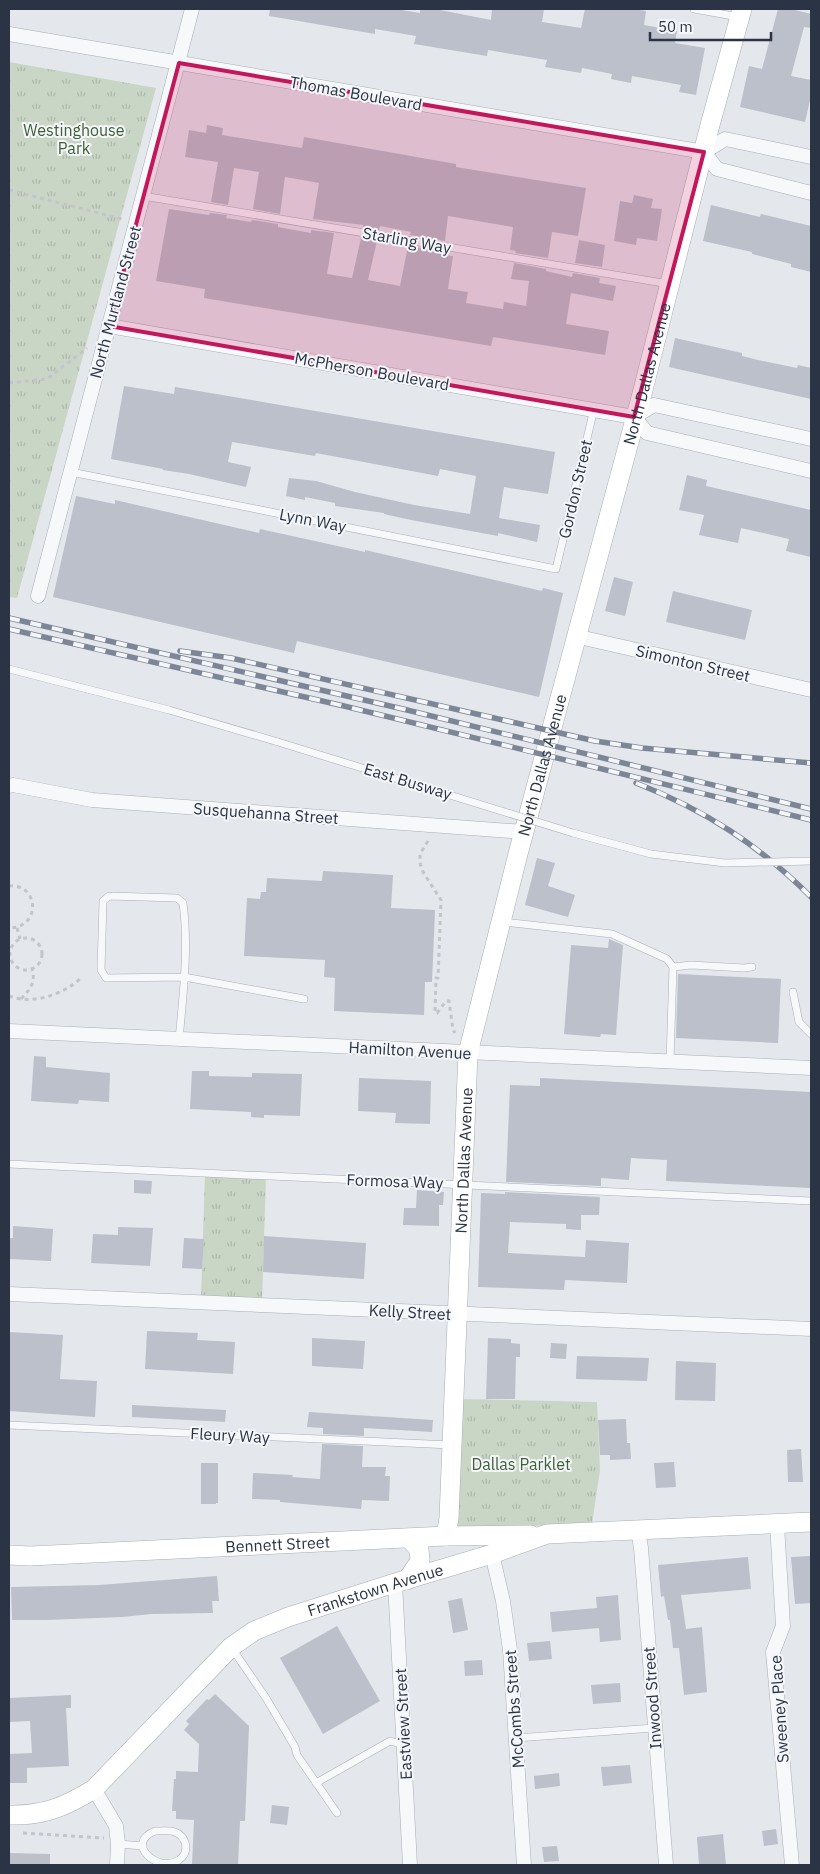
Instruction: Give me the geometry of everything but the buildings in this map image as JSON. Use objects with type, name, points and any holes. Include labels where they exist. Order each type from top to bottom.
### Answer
[{"type":"main road","name":"North Dallas Avenue","points":[[446,1536],[449,1518],[468,1053],[500,922],[741,13]]},
{"type":"main road","name":"Frankstown Avenue","points":[[9,1815],[30,1816],[67,1805],[94,1789],[231,1647],[254,1632],[288,1617],[492,1554],[547,1534],[811,1522]]},
{"type":"main road","name":"Bennett Street","points":[[9,1555],[30,1556],[446,1536],[547,1534]]},
{"type":"main road","points":[[446,1536],[460,1564]]},
{"type":"main road","points":[[401,1581],[420,1561],[419,1549],[409,1538]]},
{"type":"street","name":"North Murtland Street","points":[[38,596],[192,9]]},
{"type":"street","name":"Thomas Boulevard","points":[[9,34],[704,152]]},
{"type":"street","points":[[811,157],[725,139],[704,152],[717,168],[811,193]]},
{"type":"street","name":"McPherson Boulevard","points":[[109,326],[634,417]]},
{"type":"street","points":[[811,439],[654,405],[634,417],[647,433],[811,471]]},
{"type":"street","name":"Simonton Street","points":[[576,636],[811,690]]},
{"type":"street","name":"Susquehanna Street","points":[[9,786],[13,785],[92,800],[524,832]]},
{"type":"street","name":"Hamilton Avenue","points":[[9,1032],[811,1068]]},
{"type":"street","name":"Kelly Street","points":[[9,1294],[811,1329]]},
{"type":"street","name":"Sweeney Place","points":[[777,1524],[783,1626],[773,1652],[792,1865]]},
{"type":"street","name":"Inwood Street","points":[[638,1530],[666,1865]]},
{"type":"street","name":"McCombs Street","points":[[492,1554],[503,1601],[510,1650],[524,1865]]},
{"type":"street","name":"Eastview Street","points":[[401,1581],[404,1745],[410,1865]]},
{"type":"street","points":[[94,1789],[116,1826],[118,1844],[117,1865]]},
{"type":"lane","points":[[694,9],[741,13]]},
{"type":"lane","name":"Starling Way","points":[[143,196],[670,284]]},
{"type":"lane","name":"Gordon Street","points":[[556,569],[594,409]]},
{"type":"lane","name":"Lynn Way","points":[[71,472],[556,569]]},
{"type":"lane","name":"East Busway","points":[[9,669],[169,710],[651,854],[726,863],[811,861]]},
{"type":"lane","points":[[179,1040],[184,977],[185,916],[183,903],[176,898],[109,896],[103,901],[101,970],[106,978],[184,977],[304,999]]},
{"type":"lane","points":[[500,922],[612,934],[667,959],[673,967],[670,1061]]},
{"type":"lane","points":[[673,967],[691,965],[752,967]]},
{"type":"lane","points":[[793,992],[799,1022],[811,1034]]},
{"type":"lane","name":"Formosa Way","points":[[9,1164],[811,1201]]},
{"type":"lane","name":"Fleury Way","points":[[9,1425],[451,1445]]},
{"type":"lane","points":[[231,1647],[266,1698],[295,1747],[297,1755],[337,1813]]},
{"type":"lane","points":[[516,1738],[654,1728]]},
{"type":"lane","points":[[316,1782],[390,1740],[404,1745]]},
{"type":"lane","points":[[155,1831],[171,1831],[181,1835],[186,1849],[176,1862],[155,1862],[146,1856],[143,1846],[150,1833],[155,1831]]},
{"type":"lane","points":[[118,1844],[143,1846]]},
{"type":"path","points":[[9,190],[122,219]]},
{"type":"path","points":[[9,383],[47,379],[90,346]]},
{"type":"path","points":[[428,841],[420,854],[420,863],[423,872],[441,900],[438,978],[436,978],[434,1013],[438,1013],[446,1001],[449,1001],[453,1030],[457,1036]]},
{"type":"path","points":[[9,886],[20,887],[26,891],[33,908],[28,921],[17,928],[9,928]]},
{"type":"path","points":[[17,928],[20,938]]},
{"type":"path","points":[[20,938],[31,938],[40,945],[42,950],[41,960],[32,970],[18,969],[11,961],[9,950],[15,941],[20,938]]},
{"type":"path","points":[[21,999],[34,984],[32,970]]},
{"type":"path","points":[[9,996],[31,999],[57,993],[69,988],[81,978]]},
{"type":"path","points":[[23,1833],[105,1838]]},
{"type":"highlighted area","points":[[179,63],[704,152],[634,417],[109,326]]},
{"type":"green space","name":"Westinghouse Park","points":[[9,62],[156,88],[17,598],[9,597]]},
{"type":"green space","points":[[205,1173],[266,1175],[262,1301],[201,1298]]},
{"type":"green space","name":"Dallas Parklet","points":[[460,1399],[597,1402],[600,1470],[592,1524],[454,1528]]},
{"type":"railway","points":[[9,618],[403,709],[811,809]]},
{"type":"railway","points":[[9,629],[344,706],[811,820]]},
{"type":"railway","points":[[180,651],[231,658],[595,741],[642,748],[811,763]]},
{"type":"railway","points":[[636,783],[685,805],[730,831],[771,861],[811,897]]}]
